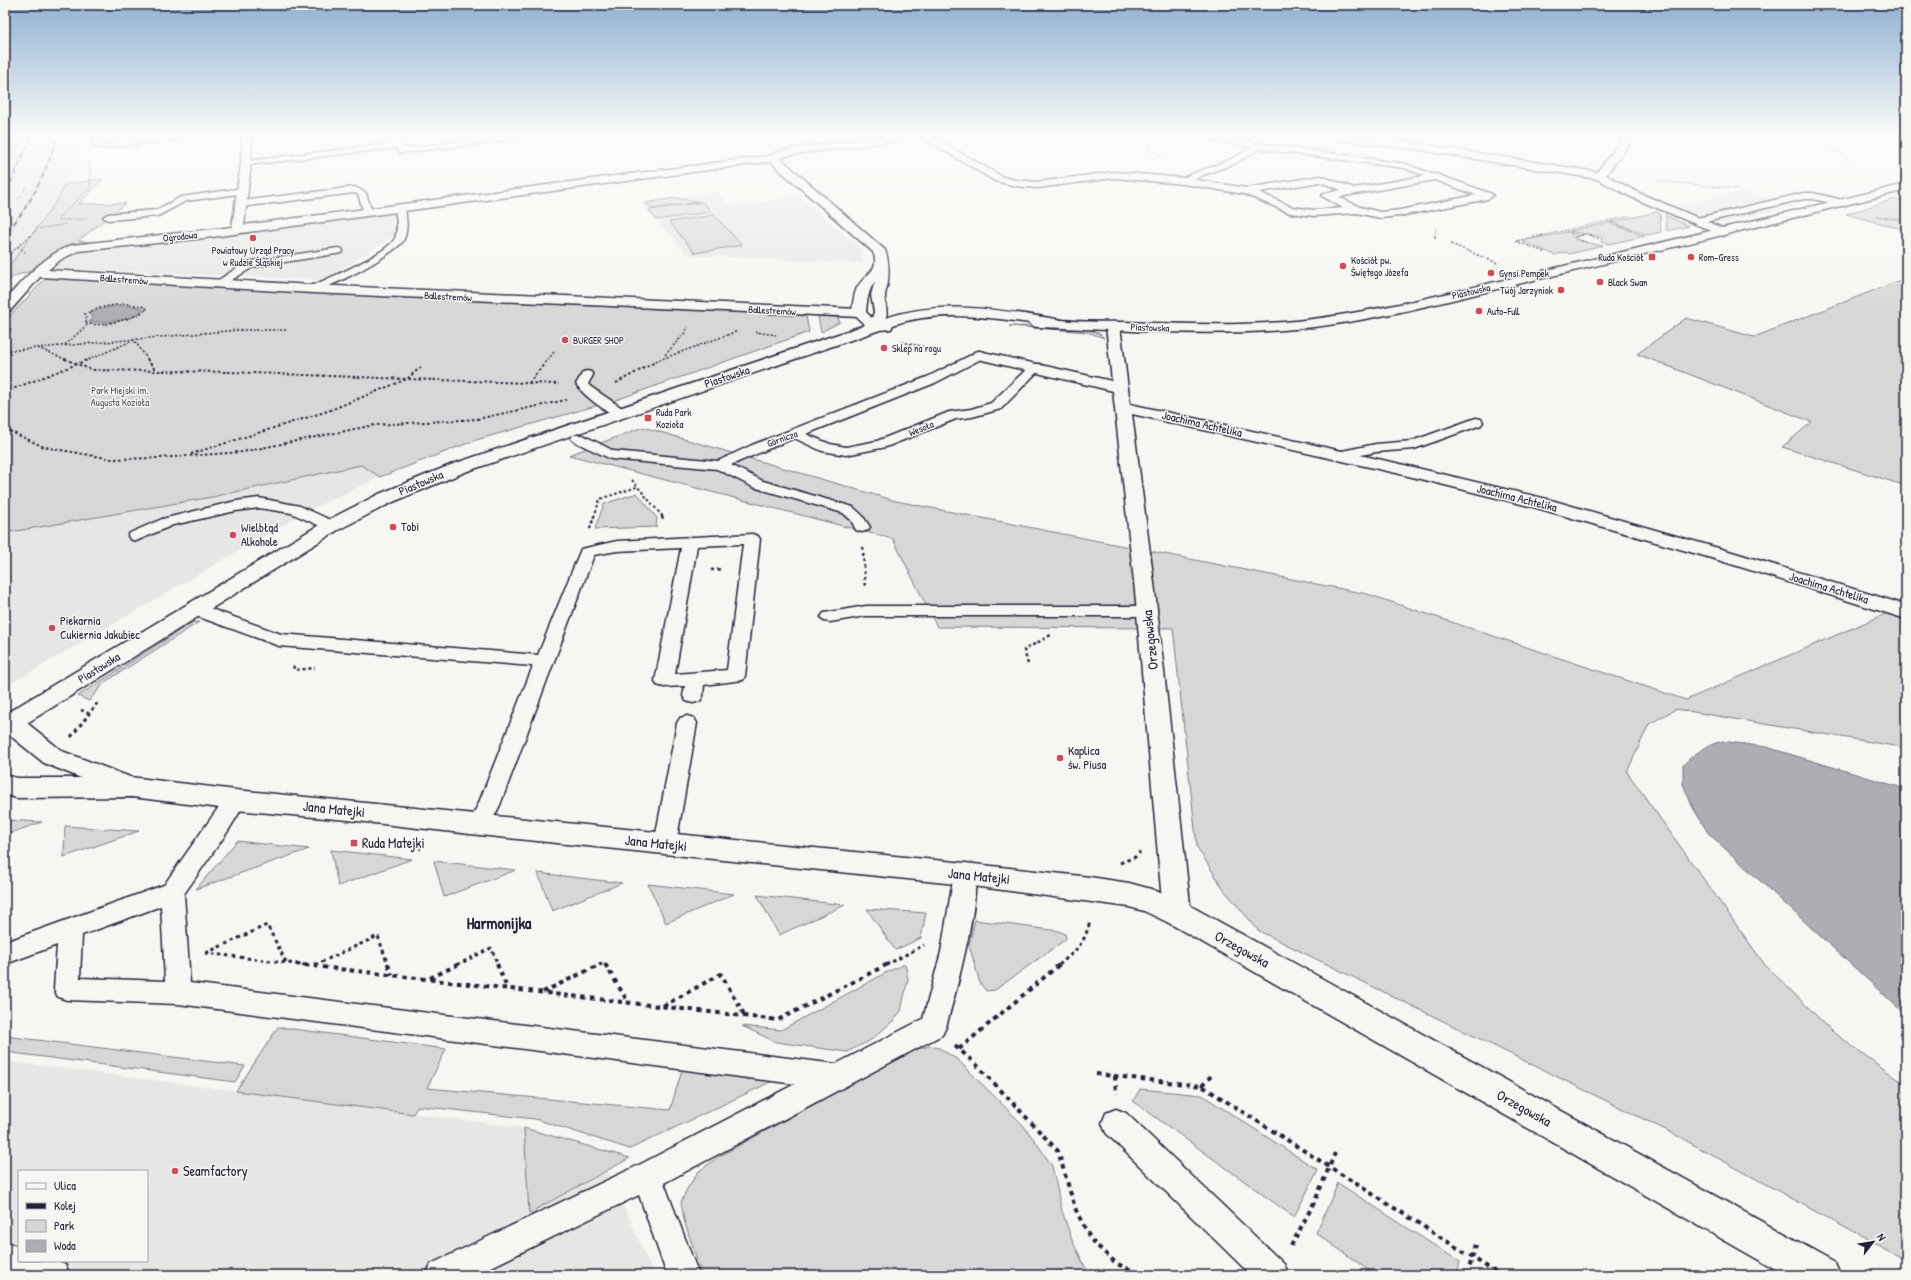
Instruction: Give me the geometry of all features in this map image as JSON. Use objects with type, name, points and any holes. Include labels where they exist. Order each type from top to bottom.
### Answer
[{"type":"street","points":[[238,229],[242,197]]},
{"type":"street","name":"Ogrodowa","points":[[5,308],[37,274],[60,256],[76,248],[238,229],[484,197]]},
{"type":"street","points":[[817,197],[879,250],[883,260],[881,268],[882,281],[878,295],[881,312],[877,326],[865,320],[859,313],[860,294],[868,280],[881,268]]},
{"type":"street","points":[[1261,197],[1296,211],[1314,213],[1357,210]]},
{"type":"street","points":[[1329,197],[1357,210],[1380,215],[1400,213],[1484,197]]},
{"type":"street","points":[[1639,197],[1723,232]]},
{"type":"street","name":"Piastowska","points":[[7,723],[331,526],[386,498],[459,468],[877,326],[956,322],[1051,322],[1203,329],[1294,325],[1342,319],[1433,300],[1868,197]]},
{"type":"street","name":"Ballestremów","points":[[37,274],[216,285],[859,313]]},
{"type":"street","name":"Orzegowska","points":[[1113,326],[1147,611],[1177,913],[1822,1275]]},
{"type":"street","points":[[979,355],[1036,367],[1108,386],[1121,386]]},
{"type":"street","name":"Joachima Achtelika","points":[[1122,408],[1149,412],[1342,455],[1544,505],[1795,577],[1906,612]]},
{"type":"street","name":"Jana Matejki","points":[[7,723],[53,757],[132,787]]},
{"type":"street","name":"Jana Matejki","points":[[5,785],[17,788],[132,787],[236,800],[348,810],[479,825],[965,874],[1129,895],[1151,901],[1177,913]]},
{"type":"lane","points":[[108,217],[158,212],[184,199],[201,197]]},
{"type":"lane","points":[[241,204],[300,197]]},
{"type":"lane","points":[[363,197],[367,212]]},
{"type":"lane","points":[[1696,221],[1801,197]]},
{"type":"lane","points":[[1816,197],[1844,203]]},
{"type":"lane","points":[[313,289],[375,258],[398,242],[401,232],[400,208]]},
{"type":"lane","points":[[216,285],[250,264],[338,251]]},
{"type":"lane","name":"Górnicza","points":[[578,438],[611,455],[683,463],[720,465],[756,448],[932,380],[979,355]]},
{"type":"lane","name":"Wesoła","points":[[795,434],[827,448],[846,451],[881,444],[954,416],[972,413],[996,406],[1036,367]]},
{"type":"lane","points":[[584,380],[591,394],[620,413]]},
{"type":"lane","points":[[1342,455],[1376,448],[1414,445],[1476,422]]},
{"type":"lane","points":[[720,465],[758,484],[848,510],[857,518],[862,527]]},
{"type":"lane","points":[[136,536],[168,522],[236,506],[259,503],[295,509],[331,526]]},
{"type":"lane","points":[[479,825],[489,805],[587,552],[616,546],[659,545],[690,542],[752,539],[736,676],[694,688],[664,681],[690,542]]},
{"type":"lane","points":[[194,609],[217,616],[279,640],[544,662]]},
{"type":"lane","points":[[830,617],[866,612],[1147,611]]},
{"type":"lane","points":[[665,844],[687,723]]},
{"type":"lane","points":[[5,951],[11,951],[172,892],[236,800]]},
{"type":"lane","points":[[442,1275],[647,1176],[933,1027],[944,992],[962,907],[965,874]]},
{"type":"lane","points":[[172,892],[174,949],[178,993]]},
{"type":"lane","points":[[70,930],[67,989],[178,993],[838,1077]]},
{"type":"lane","points":[[1116,1123],[1272,1275]]},
{"type":"lane","points":[[647,1176],[683,1275]]},
{"type":"lane","points":[[5,1257],[18,1262]]},
{"type":"lane","points":[[19,1262],[54,1275]]},
{"type":"path","points":[[81,197],[58,218],[59,220],[108,217]]},
{"type":"path","points":[[1544,252],[1516,241],[1635,215]]},
{"type":"path","points":[[1607,221],[1634,231]]},
{"type":"path","points":[[5,258],[38,229],[66,224]]},
{"type":"path","points":[[1565,230],[1577,234],[1593,235],[1600,239],[1598,242]]},
{"type":"path","points":[[1577,234],[1574,236],[1577,239],[1588,242]]},
{"type":"path","points":[[1451,244],[1498,263]]},
{"type":"path","points":[[18,246],[26,252]]},
{"type":"path","points":[[64,346],[88,324],[118,322],[138,316],[147,309],[144,306],[136,304],[100,307],[90,310],[85,314],[87,319],[85,323],[88,324]]},
{"type":"path","points":[[664,357],[684,334],[689,324]]},
{"type":"path","points":[[5,351],[253,330],[288,330]]},
{"type":"path","points":[[5,429],[44,447],[112,459],[242,452],[375,425],[453,422],[492,417],[591,394],[618,382],[664,357],[741,330]]},
{"type":"path","points":[[748,331],[778,336]]},
{"type":"path","points":[[5,392],[76,365],[134,340]]},
{"type":"path","points":[[134,340],[156,371]]},
{"type":"path","points":[[897,340],[964,355],[979,355]]},
{"type":"path","points":[[38,348],[76,365],[92,370],[407,378],[529,384],[584,380]]},
{"type":"path","points":[[529,384],[554,352]]},
{"type":"path","points":[[184,456],[267,432],[327,412],[392,386],[407,378],[421,367]]},
{"type":"path","points":[[611,455],[663,517],[659,545]]},
{"type":"path","points":[[587,552],[583,549],[600,499],[638,487]]},
{"type":"path","points":[[862,527],[866,612]]},
{"type":"path","points":[[685,571],[749,568]]},
{"type":"path","points":[[279,640],[272,645],[292,662],[295,670],[318,668]]},
{"type":"path","points":[[1117,864],[1135,857],[1144,848]]},
{"type":"path","points":[[959,1049],[1075,951],[1086,937],[1090,921]]},
{"type":"path","points":[[206,953],[267,925],[286,962]]},
{"type":"path","points":[[313,966],[378,936],[392,974]]},
{"type":"path","points":[[174,949],[778,1020],[927,943]]},
{"type":"path","points":[[428,979],[491,948],[507,988]]},
{"type":"path","points":[[542,993],[604,962],[628,1003]]},
{"type":"path","points":[[662,1006],[721,974],[745,1017]]},
{"type":"path","points":[[933,1027],[975,1063],[1058,1151],[1076,1208],[1091,1240],[1117,1264],[1144,1275]]},
{"type":"path","points":[[1096,1074],[1202,1086],[1500,1275]]},
{"type":"path","points":[[1202,1086],[1211,1076]]},
{"type":"path","points":[[1304,1224],[1330,1168],[1335,1153]]},
{"type":"path","points":[[1467,1275],[1477,1242]]},
{"type":"shaded area","points":[[5,197],[59,197],[58,199],[5,272]]},
{"type":"shaded area","points":[[677,197],[722,197],[729,206],[800,197],[861,249],[863,263],[688,255],[640,202]]},
{"type":"shaded area","points":[[1717,197],[1762,197],[1794,206],[1722,223],[1677,206]]},
{"type":"shaded area","points":[[395,212],[396,234],[326,280],[49,268],[83,249]]},
{"type":"shaded area","points":[[361,465],[380,477],[307,511],[5,687],[5,533],[212,497]]},
{"type":"shaded area","points":[[5,1061],[524,1128],[529,1213],[608,1171],[654,1275],[5,1275]]},
{"type":"green space","points":[[59,197],[86,197],[79,204],[126,203],[78,241],[111,243],[75,247],[38,269],[14,276],[5,284],[5,272]]},
{"type":"green space","points":[[676,198],[700,202],[651,209],[646,203]]},
{"type":"green space","points":[[1895,199],[1906,202],[1906,230],[1846,214]]},
{"type":"green space","points":[[703,202],[711,212],[656,220],[649,210]]},
{"type":"green space","points":[[1657,212],[1660,213],[1661,232],[1648,235],[1611,222]]},
{"type":"green space","points":[[714,215],[742,245],[695,253],[669,222]]},
{"type":"green space","points":[[1665,215],[1689,226],[1667,231]]},
{"type":"green space","points":[[1608,223],[1645,236],[1609,244],[1601,242],[1602,238],[1598,236],[1570,231]]},
{"type":"green space","points":[[1567,232],[1573,234],[1571,236],[1577,240],[1603,246],[1569,254],[1566,252],[1555,255],[1522,241]]},
{"type":"green space","name":"Park Miejski im. Augusta Kozioła","points":[[47,277],[503,302],[804,315],[806,316],[809,332],[613,401],[476,440],[380,477],[361,465],[212,497],[5,533],[5,321]]},
{"type":"green space","points":[[1906,278],[1906,486],[1782,447],[1812,422],[1637,354],[1686,318],[1754,337]]},
{"type":"green space","points":[[818,316],[837,317],[840,322],[821,332]]},
{"type":"green space","points":[[1009,326],[1075,328],[1098,333],[1104,338],[1087,332]]},
{"type":"green space","points":[[643,427],[896,501],[1367,594],[1686,700],[1906,605],[1906,748],[1676,709],[1649,724],[1627,772],[1765,965],[1834,1033],[1906,1085],[1906,1261],[1674,1134],[1259,931],[1224,890],[1197,847],[1173,628],[937,627],[893,539],[569,455]]},
{"type":"green space","points":[[637,493],[657,518],[656,527],[595,529],[604,504]]},
{"type":"green space","points":[[193,622],[199,622],[105,682],[89,701],[78,696]]},
{"type":"green space","points":[[5,820],[42,822],[5,835]]},
{"type":"green space","points":[[65,826],[139,831],[64,857]]},
{"type":"green space","points":[[237,841],[309,849],[196,889]]},
{"type":"green space","points":[[331,850],[412,859],[338,886]]},
{"type":"green space","points":[[434,861],[516,870],[444,897]]},
{"type":"green space","points":[[538,873],[622,883],[552,911]]},
{"type":"green space","points":[[648,884],[734,894],[666,923]]},
{"type":"green space","points":[[757,895],[845,905],[779,935]]},
{"type":"green space","points":[[867,909],[926,913],[921,938],[895,950]]},
{"type":"green space","points":[[975,920],[1059,931],[1065,934],[1066,939],[995,990],[986,991],[980,983],[969,945]]},
{"type":"green space","points":[[905,964],[908,979],[901,1011],[894,1020],[871,1040],[847,1052],[776,1042],[742,1026],[781,1030],[889,971]]},
{"type":"green space","points":[[278,1027],[446,1049],[427,1088],[670,1110],[683,1067],[779,1078],[630,1149],[535,1119],[418,1106],[413,1114],[236,1091]]},
{"type":"green space","points":[[5,1036],[245,1066],[235,1082],[5,1052]]},
{"type":"green space","points":[[929,1046],[939,1048],[958,1060],[1023,1125],[1038,1145],[1052,1166],[1062,1211],[1072,1240],[1089,1275],[702,1275],[684,1220],[681,1202],[698,1172],[718,1157],[911,1051]]},
{"type":"green space","points":[[1140,1089],[1202,1095],[1318,1170],[1294,1217],[1133,1101]]},
{"type":"green space","points":[[524,1128],[630,1158],[529,1213]]},
{"type":"green space","points":[[1338,1183],[1460,1262],[1457,1275],[1375,1275],[1316,1233]]},
{"type":"water","points":[[115,306],[134,306],[143,309],[139,314],[133,317],[118,321],[89,322],[93,317],[89,314],[100,309]]},
{"type":"water","points":[[1722,741],[1766,747],[1906,789],[1906,1015],[1708,833],[1692,806],[1683,784],[1683,765],[1701,750]]},
{"type":"railway","points":[[5,234],[23,212],[32,197]]},
{"type":"place","name":"Powiatowy Urząd Pracy w Rudzie Śląskiej","points":[[253,238]]},
{"type":"place","name":"Ruda Kościół","points":[[1652,257]]},
{"type":"place","name":"Rom-Gress","points":[[1691,257]]},
{"type":"place","name":"Kościół pw. Świętego Józefa","points":[[1343,266]]},
{"type":"place","name":"Gynsi Pempek","points":[[1491,273]]},
{"type":"place","name":"Black Swan","points":[[1600,282]]},
{"type":"place","name":"Twój Jarzyniok","points":[[1561,290]]},
{"type":"place","name":"Auto-Full","points":[[1479,311]]},
{"type":"place","name":"BURGER SHOP","points":[[565,340]]},
{"type":"place","name":"Sklep na rogu","points":[[884,348]]},
{"type":"place","name":"Ruda Park Kozioła","points":[[648,418]]},
{"type":"place","name":"Tobi","points":[[393,527]]},
{"type":"place","name":"Wielbłąd Alkohole","points":[[233,535]]},
{"type":"place","name":"Piekarnia Cukiernia Jakubiec","points":[[52,628]]},
{"type":"place","name":"Kaplica św. Piusa","points":[[1060,758]]},
{"type":"place","name":"Ruda Matejki","points":[[354,843]]},
{"type":"place","name":"Seamfactory","points":[[175,1171]]},
{"type":"district","name":"Harmonijka","points":[[499,923]]}]
